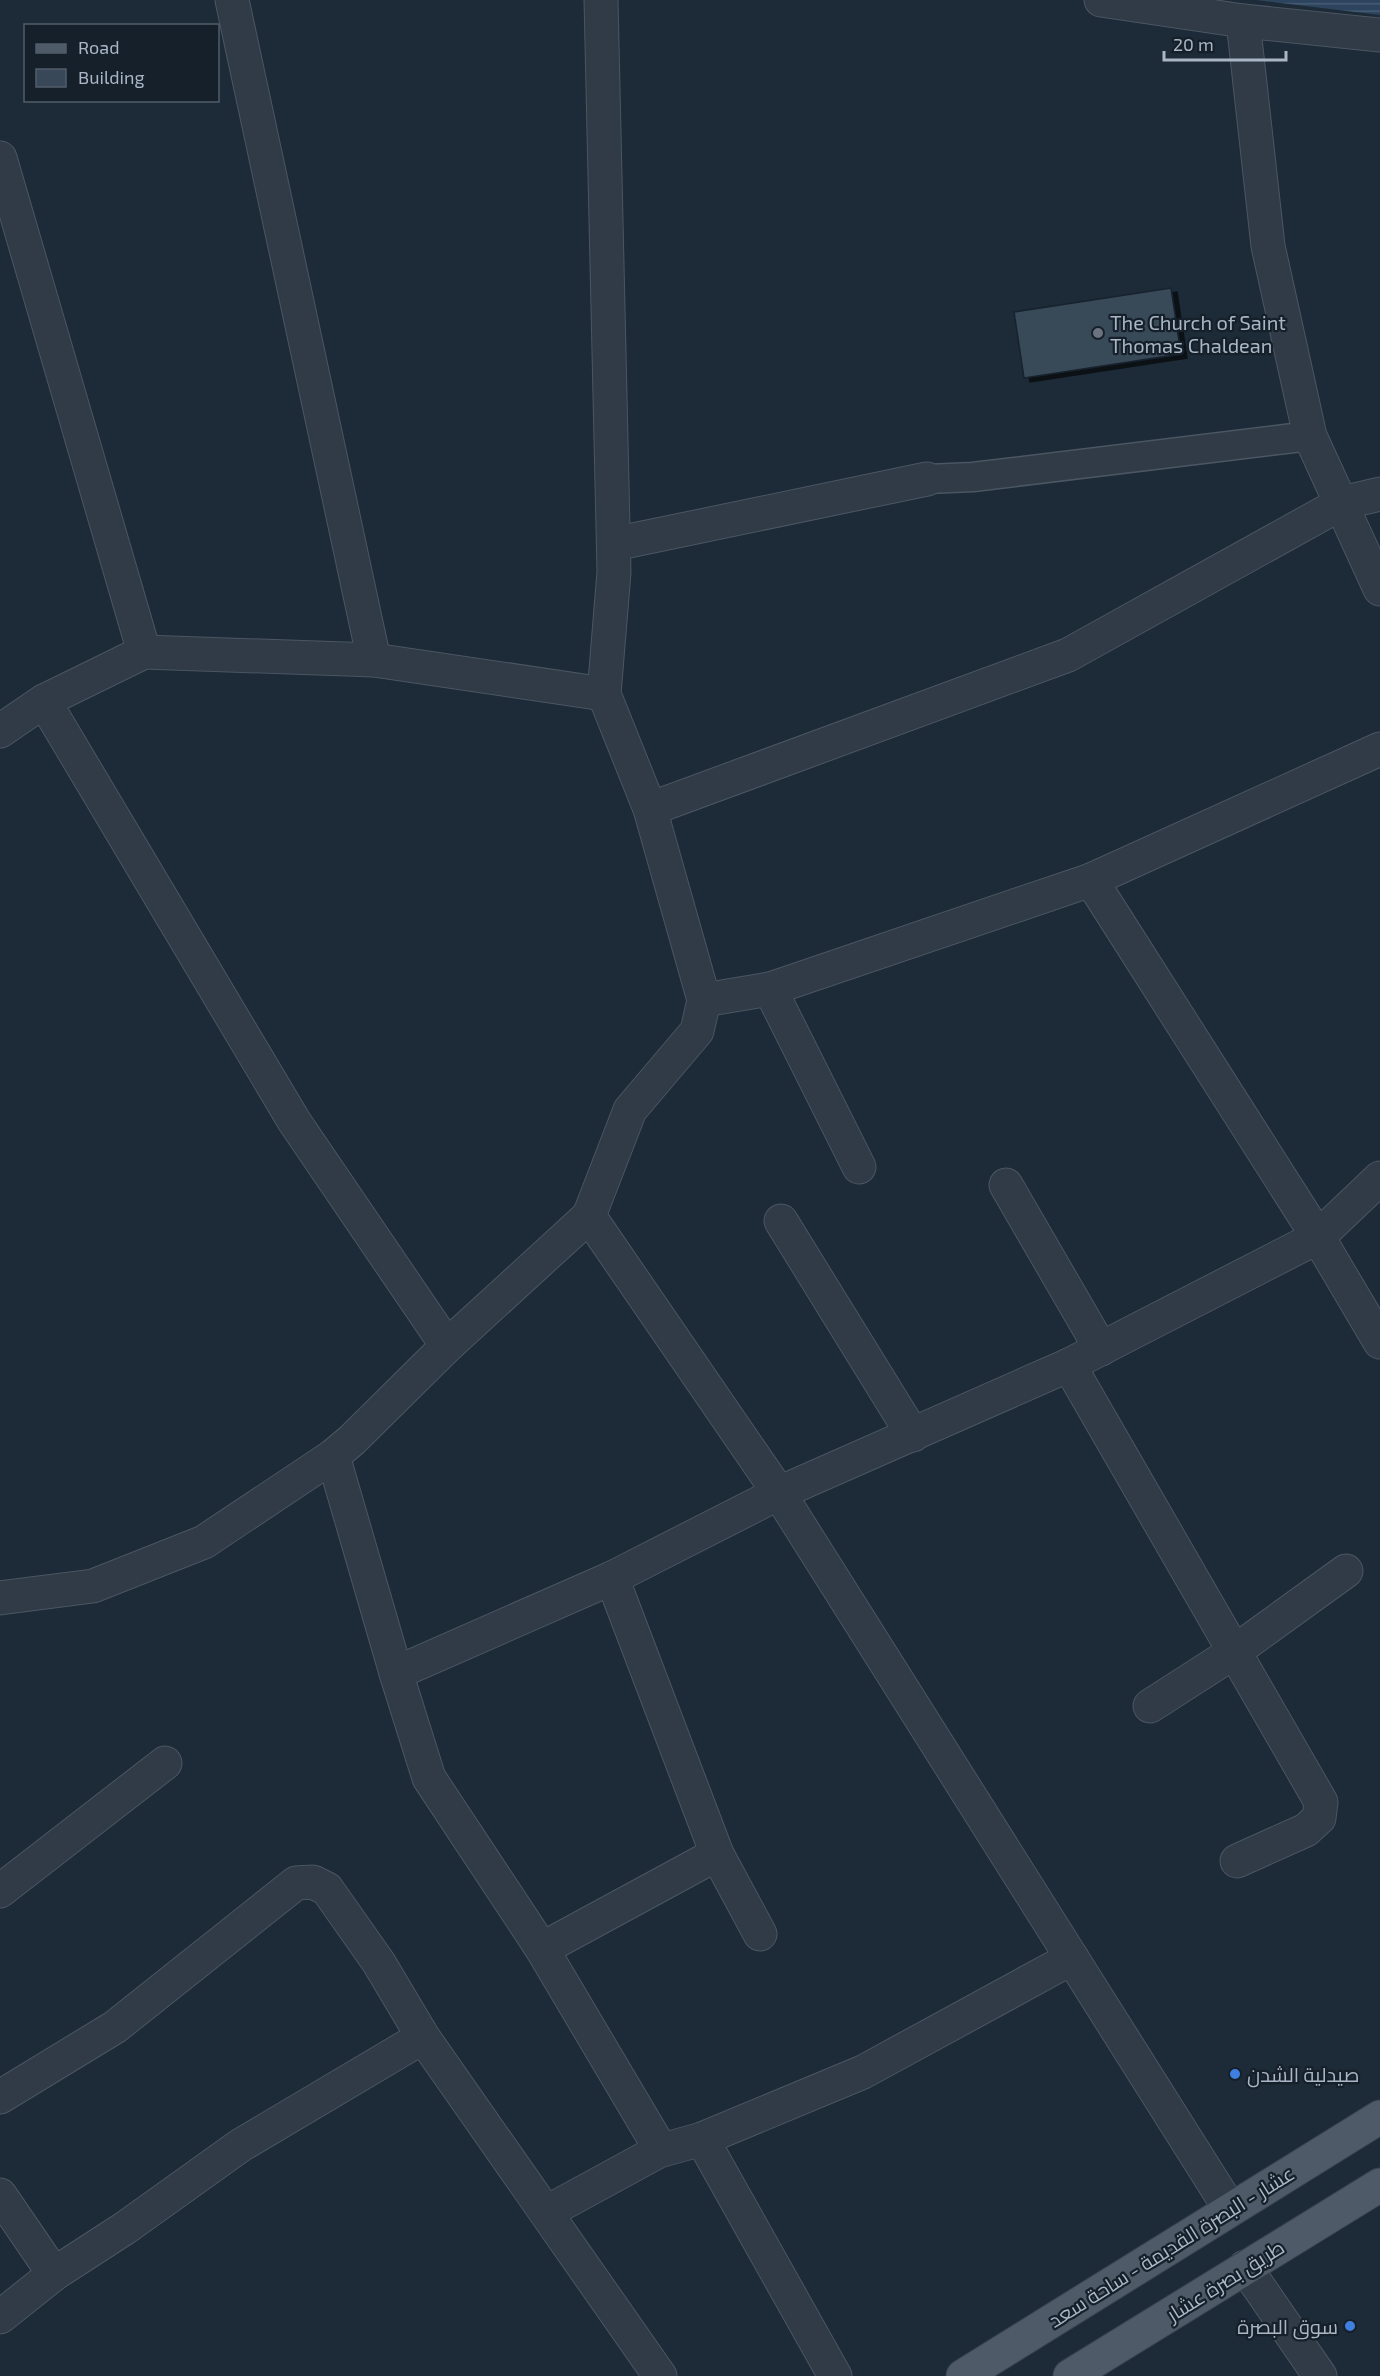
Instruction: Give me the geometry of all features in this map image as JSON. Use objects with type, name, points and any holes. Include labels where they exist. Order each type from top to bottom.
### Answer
[{"type":"main road","name":"عشار - البصرة القديمة - ساحة سعد","points":[[963,2376],[1380,2117]]},
{"type":"main road","name":"طريق بصرة عشار","points":[[1070,2376],[1380,2185]]},
{"type":"street","points":[[232,0],[374,660]]},
{"type":"street","points":[[0,1598],[93,1586],[204,1542],[333,1456],[447,1346],[589,1216],[630,1110],[697,1031],[704,1000],[650,809],[604,694],[614,572],[614,544],[601,0]]},
{"type":"street","points":[[1101,0],[1243,21],[1380,35]]},
{"type":"street","points":[[1243,21],[1268,246],[1310,436],[1380,590]]},
{"type":"street","points":[[0,158],[144,652]]},
{"type":"street","points":[[614,544],[927,479],[973,477],[1310,436]]},
{"type":"street","points":[[650,809],[1068,655],[1342,503],[1380,495]]},
{"type":"street","points":[[0,731],[44,701],[144,652],[374,660],[604,694]]},
{"type":"street","points":[[44,701],[294,1121],[447,1346]]},
{"type":"street","points":[[704,1000],[770,989],[1091,880],[1380,749]]},
{"type":"street","points":[[1091,880],[1318,1237],[1380,1341]]},
{"type":"street","points":[[770,989],[859,1167]]},
{"type":"street","points":[[396,1672],[612,1578],[779,1493],[914,1435],[1101,1349],[1318,1237],[1380,1178]]},
{"type":"street","points":[[1006,1185],[1101,1349]]},
{"type":"street","points":[[589,1216],[779,1493],[1230,2209]]},
{"type":"street","points":[[781,1221],[914,1435]]},
{"type":"street","points":[[1069,1365],[1321,1802],[1319,1818],[1306,1830],[1237,1861]]},
{"type":"street","points":[[333,1456],[429,1778],[542,1949],[661,2150]]},
{"type":"street","points":[[1150,1706],[1234,1652],[1346,1571]]},
{"type":"street","points":[[612,1578],[717,1854],[760,1934]]},
{"type":"street","points":[[0,1891],[165,1763]]},
{"type":"street","points":[[542,1949],[717,1854]]},
{"type":"street","points":[[0,2097],[115,2027],[296,1883],[313,1882],[327,1889],[379,1963],[423,2037],[660,2376]]},
{"type":"street","points":[[547,2212],[661,2150],[702,2139],[863,2072],[1072,1958]]},
{"type":"street","points":[[0,2317],[54,2274],[125,2228],[241,2145],[423,2037]]},
{"type":"street","points":[[702,2139],[835,2376]]},
{"type":"street","points":[[0,2195],[54,2274]]},
{"type":"street","points":[[1245,2267],[1320,2376]]},
{"type":"water","points":[[1256,0],[1380,0],[1380,15]]},
{"type":"building","name":"The Church of Saint Thomas Chaldean","points":[[1171,288],[1181,354],[1024,378],[1014,312]]},
{"type":"place","name":"The Church of Saint Thomas Chaldean","points":[[1098,333]]},
{"type":"place","name":"صيدلية الشدن","points":[[1235,2074]]},
{"type":"place","name":"سوق البصرة","points":[[1350,2326]]}]
